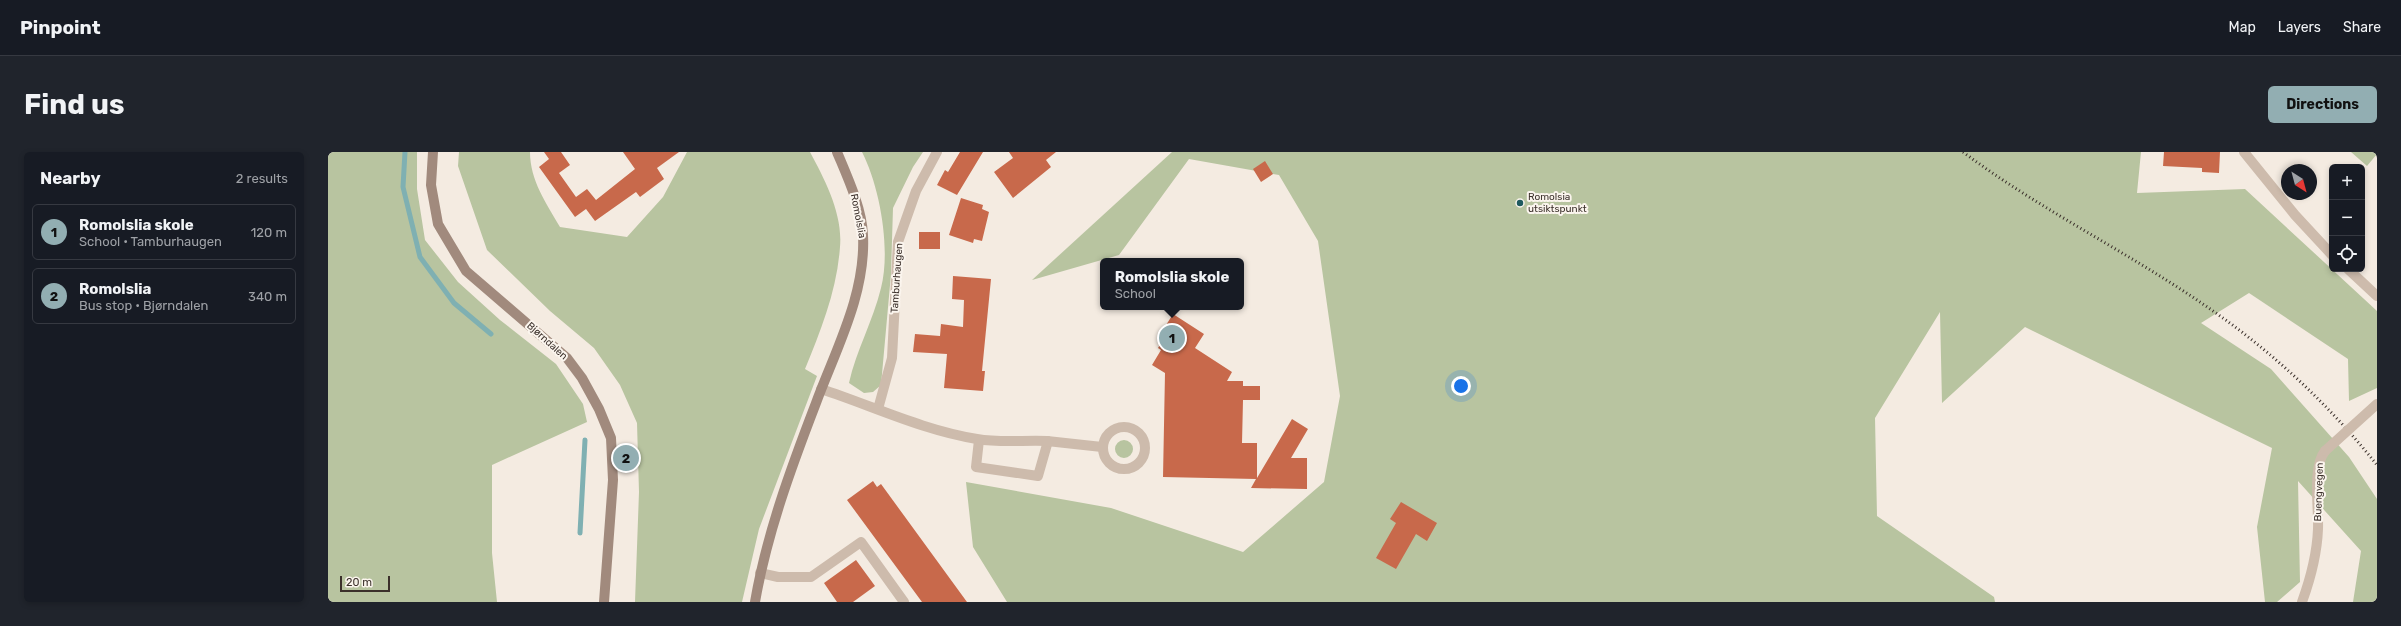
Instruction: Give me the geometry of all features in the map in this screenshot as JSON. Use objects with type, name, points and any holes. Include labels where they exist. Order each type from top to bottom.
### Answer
[{"type":"main road","name":"Bjørndalen","points":[[433,152],[431,185],[438,224],[466,271],[567,358],[582,378],[599,410],[610,438],[613,480],[604,602]]},
{"type":"main road","name":"Romolslia","points":[[755,602],[760,572],[784,484],[844,333],[858,288],[863,263],[863,234],[851,187],[837,152]]},
{"type":"street","name":"Tamburhaugen","points":[[878,409],[892,358],[898,242],[916,191],[937,152]]},
{"type":"street","points":[[2244,152],[2295,215],[2329,252]]},
{"type":"street","points":[[2351,272],[2377,296]]},
{"type":"street","points":[[821,389],[878,409],[894,418],[947,433],[979,440],[1048,441],[1102,448]]},
{"type":"street","name":"Buengvegen","points":[[2302,602],[2309,583],[2318,531],[2318,462],[2325,451],[2377,404]]},
{"type":"street","points":[[1128,426],[1139,432],[1145,442],[1145,455],[1138,465],[1126,470],[1114,468],[1105,459],[1102,448],[1106,436],[1115,428],[1128,426]]},
{"type":"street","points":[[979,440],[976,467],[1038,476],[1048,441]]},
{"type":"street","points":[[760,572],[778,578],[811,577],[861,542],[904,602]]},
{"type":"green space","points":[[328,152],[417,152],[417,189],[425,240],[458,282],[500,320],[556,364],[583,404],[587,422],[492,465],[492,553],[497,602],[328,602]]},
{"type":"green space","points":[[459,152],[530,152],[536,182],[544,200],[560,227],[627,237],[663,197],[687,152],[810,152],[832,198],[839,222],[840,247],[836,279],[817,340],[805,369],[817,376],[759,529],[742,602],[635,602],[639,492],[637,423],[620,385],[594,348],[550,311],[487,250],[458,166]]},
{"type":"green space","points":[[862,152],[923,152],[913,167],[893,208],[891,274],[881,385],[873,392],[864,393],[849,383],[856,359],[878,300],[884,273],[885,256],[879,200]]},
{"type":"green space","points":[[1172,152],[2141,152],[2137,193],[2245,189],[2329,267],[2329,272],[2335,272],[2377,311],[2377,388],[2349,401],[2348,359],[2249,293],[2201,323],[2271,369],[2349,457],[2377,499],[2377,602],[2353,602],[2361,551],[2298,481],[2300,582],[2277,602],[2265,602],[2257,527],[2272,448],[2025,327],[1942,403],[1940,312],[1875,418],[1877,516],[1994,597],[1995,602],[1007,602],[973,547],[966,482],[1111,508],[1243,552],[1324,482],[1340,396],[1318,241],[1279,175],[1189,159],[1119,255],[1109,258],[1100,258],[1100,260],[1032,280]]},
{"type":"green space","points":[[2351,152],[2377,152],[2367,166]]},
{"type":"green space","points":[[1124,440],[1130,443],[1133,449],[1130,455],[1124,458],[1118,455],[1115,449],[1118,443]]},
{"type":"building","points":[[544,152],[561,152],[570,165],[559,173],[576,197],[587,189],[596,200],[635,169],[623,152],[679,152],[657,168],[664,179],[640,197],[636,192],[595,221],[586,209],[575,217],[539,167],[549,159]]},
{"type":"building","points":[[960,152],[983,152],[957,195],[937,185],[945,170],[948,172]]},
{"type":"building","points":[[1009,152],[1056,152],[1046,160],[1051,167],[1013,198],[994,172],[1013,158]]},
{"type":"building","points":[[2164,152],[2220,152],[2219,173],[2202,172],[2202,168],[2163,166]]},
{"type":"building","points":[[1265,161],[1273,174],[1261,182],[1253,169]]},
{"type":"building","points":[[961,198],[983,205],[982,209],[989,212],[982,241],[974,239],[973,243],[949,235]]},
{"type":"building","points":[[919,232],[940,232],[940,249],[919,249]]},
{"type":"building","points":[[953,276],[991,279],[982,371],[985,371],[983,391],[944,388],[947,354],[913,352],[915,334],[940,336],[941,324],[963,327],[964,300],[952,299]]},
{"type":"building","points":[[1173,314],[1204,334],[1195,348],[1232,372],[1227,381],[1243,381],[1243,386],[1260,386],[1260,400],[1243,400],[1242,443],[1257,443],[1257,478],[1292,419],[1308,429],[1291,458],[1307,458],[1307,489],[1251,488],[1256,479],[1163,477],[1165,373],[1152,365],[1161,350],[1158,348],[1167,333],[1163,330]]},
{"type":"building","points":[[873,481],[877,487],[881,484],[967,602],[922,602],[847,500]]},
{"type":"building","points":[[1401,502],[1437,523],[1427,541],[1416,534],[1396,569],[1376,558],[1396,523],[1390,519]]},
{"type":"building","points":[[856,560],[875,586],[853,602],[837,602],[824,583]]},
{"type":"waterway","points":[[405,152],[403,187],[420,257],[454,303],[491,334]]},
{"type":"waterway","points":[[580,533],[585,440]]},
{"type":"railway","points":[[1963,152],[2024,194],[2151,270],[2236,328],[2301,382],[2340,422],[2377,465]]},
{"type":"place","name":"Romolsia utsiktspunkt","points":[[1520,203]]},
{"type":"place","name":"Romolslia skole","points":[[1172,338]]},
{"type":"place","name":"Romolslia","points":[[626,458]]}]
